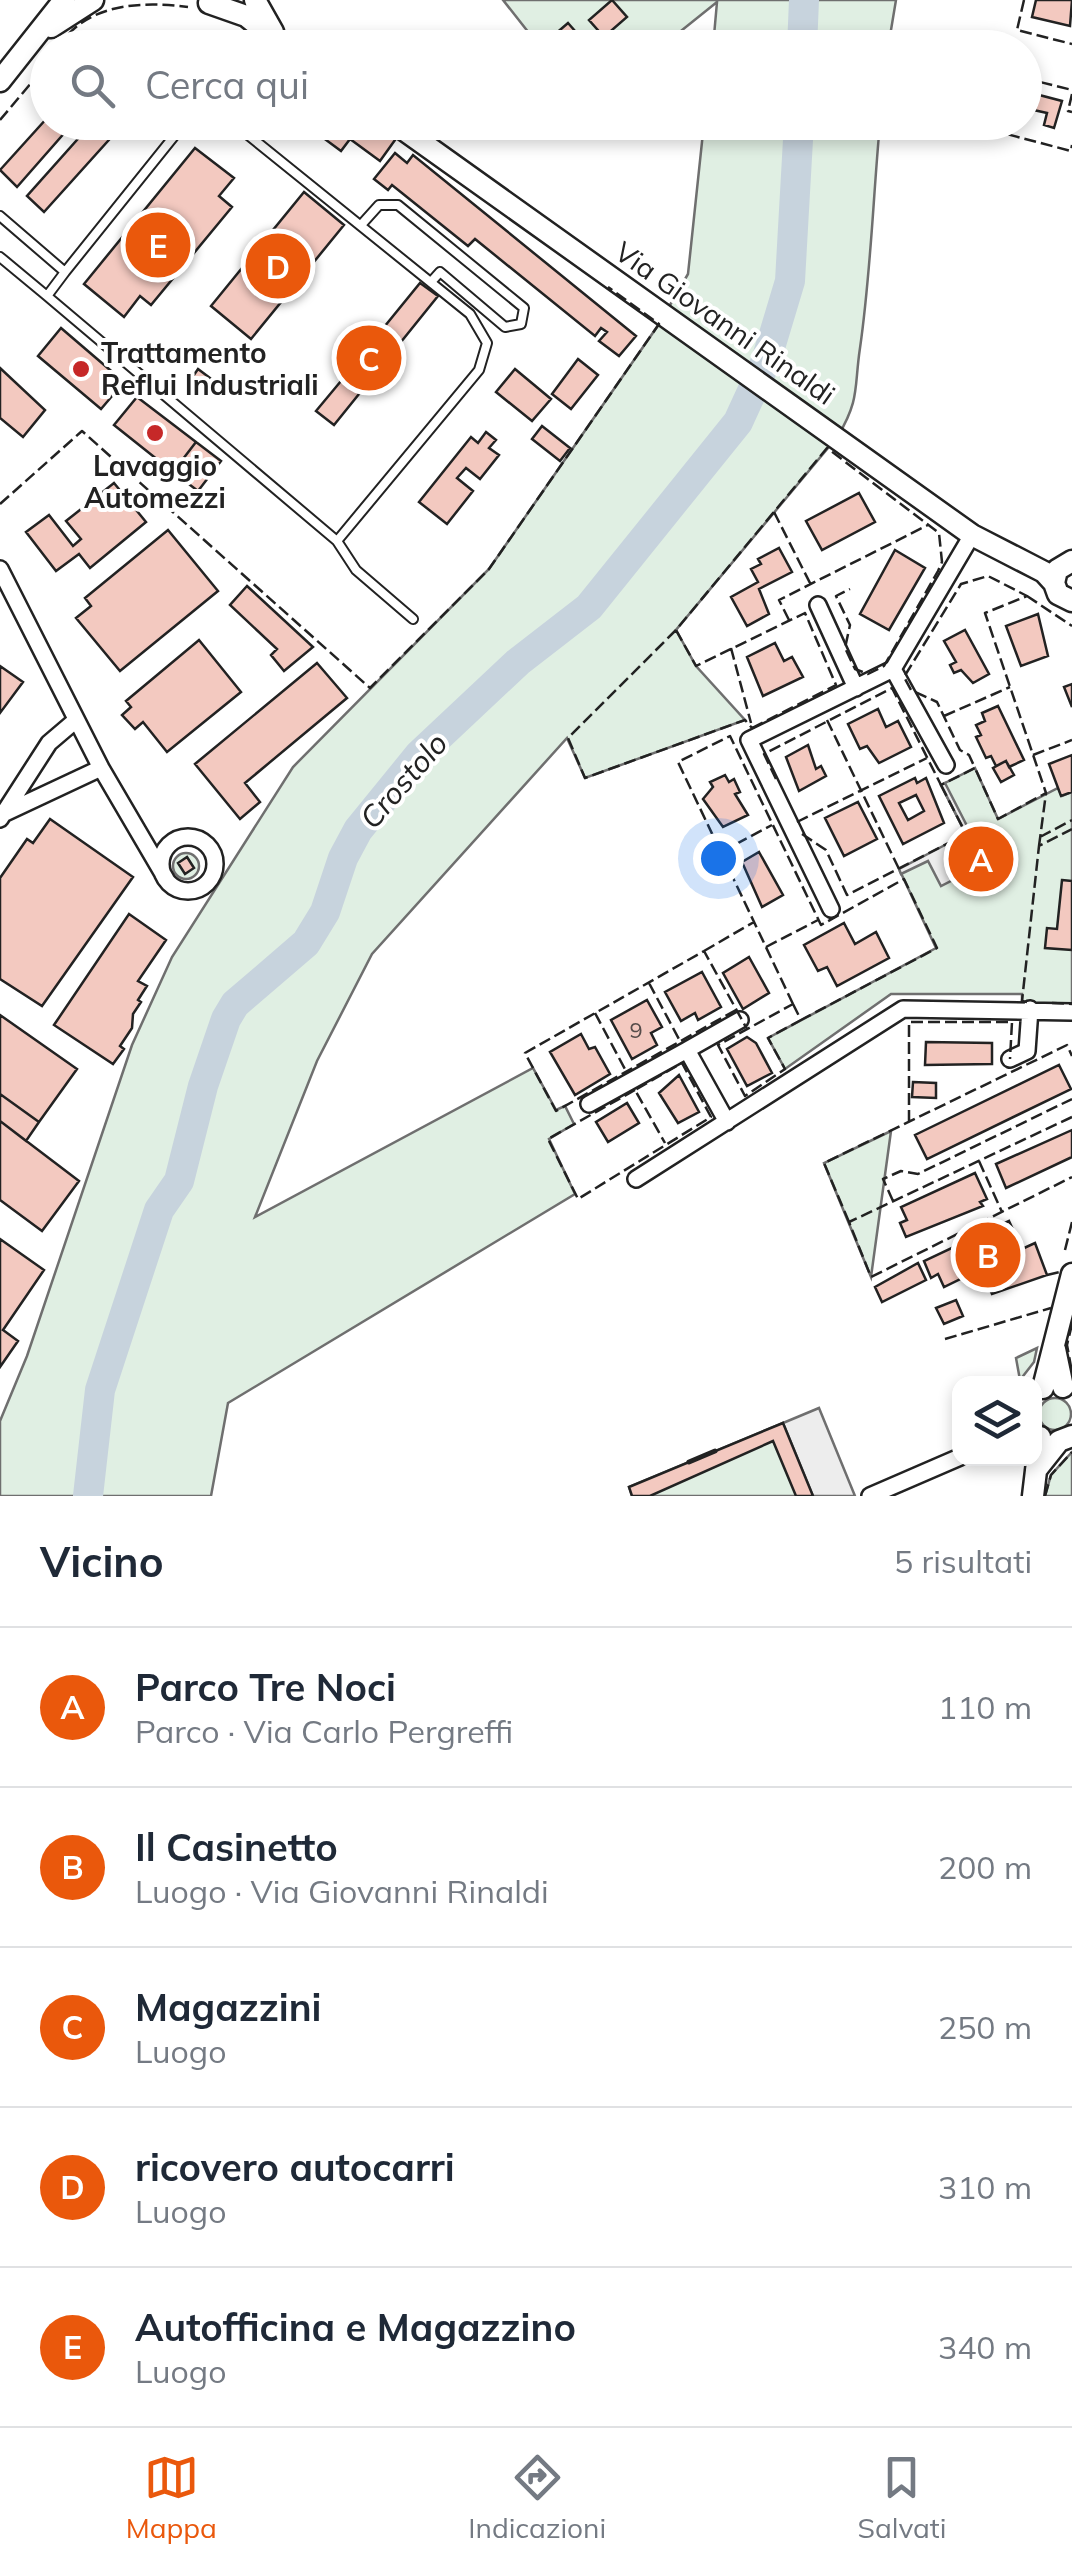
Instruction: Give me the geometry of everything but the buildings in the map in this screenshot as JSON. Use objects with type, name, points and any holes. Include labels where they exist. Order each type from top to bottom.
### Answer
[{"type":"street","points":[[41,30],[64,0]]},
{"type":"street","points":[[48,30],[92,0]]},
{"type":"street","points":[[255,0],[274,30]]},
{"type":"street","points":[[203,1],[246,16],[264,30]]},
{"type":"street","points":[[0,80],[30,44]]},
{"type":"street","name":"Via Giovanni Rinaldi","points":[[418,140],[972,534],[1027,562],[1054,582]]},
{"type":"street","points":[[831,909],[749,740],[893,669],[972,534]]},
{"type":"street","points":[[1027,562],[1046,566],[1070,561]]},
{"type":"street","points":[[1070,561],[1057,570],[1054,582],[1058,594],[1072,601]]},
{"type":"street","points":[[0,569],[5,587],[76,720],[140,838],[166,879],[190,890],[206,884],[214,868],[206,843],[189,837],[156,844],[140,838]]},
{"type":"street","points":[[818,605],[856,688]]},
{"type":"street","points":[[893,669],[946,765]]},
{"type":"street","points":[[2,817],[49,743],[76,720]]},
{"type":"street","points":[[2,817],[102,768]]},
{"type":"street","points":[[166,879],[161,864],[172,842]]},
{"type":"street","points":[[636,1179],[903,1009],[1030,1008],[1072,1012]]},
{"type":"street","points":[[1010,1059],[1027,1051],[1030,1008]]},
{"type":"street","points":[[589,1104],[740,1020]]},
{"type":"street","points":[[687,1050],[727,1122]]},
{"type":"street","points":[[1053,1390],[1054,1342],[1072,1274]]},
{"type":"street","points":[[1032,1496],[1035,1472],[1051,1436]]},
{"type":"street","points":[[870,1496],[952,1460]]},
{"type":"lane","points":[[47,296],[171,140]]},
{"type":"lane","points":[[255,140],[470,314],[487,343],[479,370],[338,541]]},
{"type":"lane","points":[[361,225],[379,206],[398,205],[524,308],[521,324],[506,327],[440,272],[431,282]]},
{"type":"lane","points":[[0,216],[65,272]]},
{"type":"lane","points":[[0,257],[338,541],[356,570],[414,620]]},
{"type":"green space","points":[[503,0],[896,0],[891,30],[715,30],[717,2],[682,30],[527,30]]},
{"type":"green space","points":[[702,140],[879,140],[867,291],[850,412],[838,436],[676,630],[696,666],[745,720],[585,778],[567,738],[372,954],[317,1061],[255,1217],[533,1068],[556,1110],[565,1106],[574,1124],[549,1139],[575,1194],[228,1403],[211,1496],[0,1496],[0,1421],[27,1356],[132,1045],[172,957],[293,767],[489,569],[659,324],[688,274]]},
{"type":"green space","points":[[975,768],[998,819],[1058,788],[1062,796],[1072,792],[1072,1012],[1022,1008],[1022,994],[891,994],[785,1069],[768,1038],[936,948],[900,871],[967,836],[941,785]]},
{"type":"green space","points":[[186,853],[195,857],[199,866],[195,875],[186,879],[177,875],[173,866],[177,857]]},
{"type":"green space","points":[[891,1131],[871,1277],[824,1163]]},
{"type":"green space","points":[[1037,1348],[1034,1362],[1023,1376],[1019,1376],[1016,1358]]},
{"type":"green space","points":[[1049,1399],[1061,1399],[1070,1408],[1070,1420],[1061,1429],[1049,1429],[1042,1422],[1042,1406]]},
{"type":"green space","points":[[783,1423],[813,1496],[632,1496],[629,1487]]},
{"type":"green space","points":[[1072,1452],[1072,1496],[1045,1496],[1051,1475]]},
{"type":"shaded area","points":[[945,783],[986,863],[941,886],[928,861],[901,874],[899,869],[966,834],[941,785]]},
{"type":"shaded area","points":[[819,1408],[855,1496],[813,1496],[783,1423]]},
{"type":"waterway","name":"Crostolo","points":[[803,30],[804,0]]},
{"type":"waterway","name":"Crostolo","points":[[88,1496],[100,1390],[159,1210],[179,1181],[203,1086],[226,1019],[235,1004],[306,943],[325,912],[343,858],[358,830],[419,755],[518,662],[589,607],[738,422],[766,361],[790,281],[798,140]]},
{"type":"fence","points":[[1017,30],[1024,0]]},
{"type":"fence","points":[[73,30],[115,8],[188,7]]},
{"type":"fence","points":[[1042,36],[1072,44]]},
{"type":"fence","points":[[1042,82],[1072,90]]},
{"type":"fence","points":[[0,120],[30,84]]},
{"type":"fence","points":[[1072,94],[1068,111],[1072,112]]},
{"type":"fence","points":[[1029,140],[1071,151],[1072,145]]},
{"type":"fence","points":[[0,504],[82,431],[370,688],[489,569],[659,324],[608,287]]},
{"type":"fence","points":[[752,728],[836,685],[805,613],[696,666],[676,630],[827,448],[939,533],[942,562],[938,571],[884,666],[868,674],[855,669],[845,648],[850,625],[836,596],[850,589]]},
{"type":"fence","points":[[774,512],[811,585]]},
{"type":"fence","points":[[789,620],[779,600],[928,525]]},
{"type":"fence","points":[[776,779],[764,754],[892,688],[941,785],[975,768],[969,755],[960,750],[937,702],[911,690],[904,677],[961,584],[988,576],[1027,596],[985,613],[1046,793],[998,819],[975,768]]},
{"type":"fence","points":[[1027,596],[1072,626]]},
{"type":"fence","points":[[676,630],[568,738],[585,778],[745,720],[752,728]]},
{"type":"fence","points":[[731,648],[751,723]]},
{"type":"fence","points":[[944,716],[1010,687]]},
{"type":"fence","points":[[827,720],[899,869]]},
{"type":"fence","points":[[793,1004],[678,762],[730,736],[821,925],[904,879],[937,948],[801,1020]]},
{"type":"fence","points":[[1033,755],[1072,740]]},
{"type":"fence","points":[[797,822],[927,758]]},
{"type":"fence","points":[[802,834],[826,850],[847,895],[966,834],[941,785]]},
{"type":"fence","points":[[1039,846],[1046,793]]},
{"type":"fence","points":[[1040,837],[1072,820]]},
{"type":"fence","points":[[721,852],[772,825]]},
{"type":"fence","points":[[1027,1002],[1022,1001],[1039,846],[1072,829]]},
{"type":"fence","points":[[766,947],[818,920]]},
{"type":"fence","points":[[704,951],[754,922]]},
{"type":"fence","points":[[736,1010],[556,1111],[525,1053],[704,951],[747,1029]]},
{"type":"fence","points":[[649,983],[680,1041]]},
{"type":"fence","points":[[1052,1003],[1072,1004]]},
{"type":"fence","points":[[793,1004],[801,1020],[768,1038],[785,1069],[745,1096],[718,1045],[793,1004]]},
{"type":"fence","points":[[595,1013],[626,1071]]},
{"type":"fence","points":[[909,1122],[909,1022],[1012,1022],[1010,1059]]},
{"type":"fence","points":[[849,1222],[824,1163],[1067,1045],[1072,1056]]},
{"type":"fence","points":[[635,1090],[548,1139],[578,1199],[711,1117],[682,1063],[635,1090],[665,1143]]},
{"type":"fence","points":[[893,1201],[883,1179],[901,1171],[918,1174],[1072,1099]]},
{"type":"fence","points":[[1072,1117],[849,1222],[871,1277],[1072,1177]]},
{"type":"fence","points":[[979,1161],[1002,1212]]},
{"type":"fence","points":[[1065,1250],[1072,1222]]},
{"type":"fence","points":[[1047,1275],[1060,1272]]},
{"type":"fence","points":[[945,1339],[1051,1308]]},
{"type":"fence","points":[[1072,1324],[1067,1345],[1072,1372]]},
{"type":"fence","points":[[1045,1496],[1051,1475],[1072,1452]]},
{"type":"wall","points":[[689,1462],[715,1451]]},
{"type":"place","name":"Autofficina e Magazzino","points":[[158,245]]},
{"type":"place","name":"ricovero autocarri","points":[[278,266]]},
{"type":"place","name":"Magazzini","points":[[369,358]]},
{"type":"place","name":"Trattamento Reflui Industriali","points":[[81,369]]},
{"type":"place","name":"Lavaggio Automezzi","points":[[155,433]]},
{"type":"place","name":"Parco Tre Noci","points":[[981,859]]},
{"type":"place","name":"Il Casinetto","points":[[988,1255]]}]
